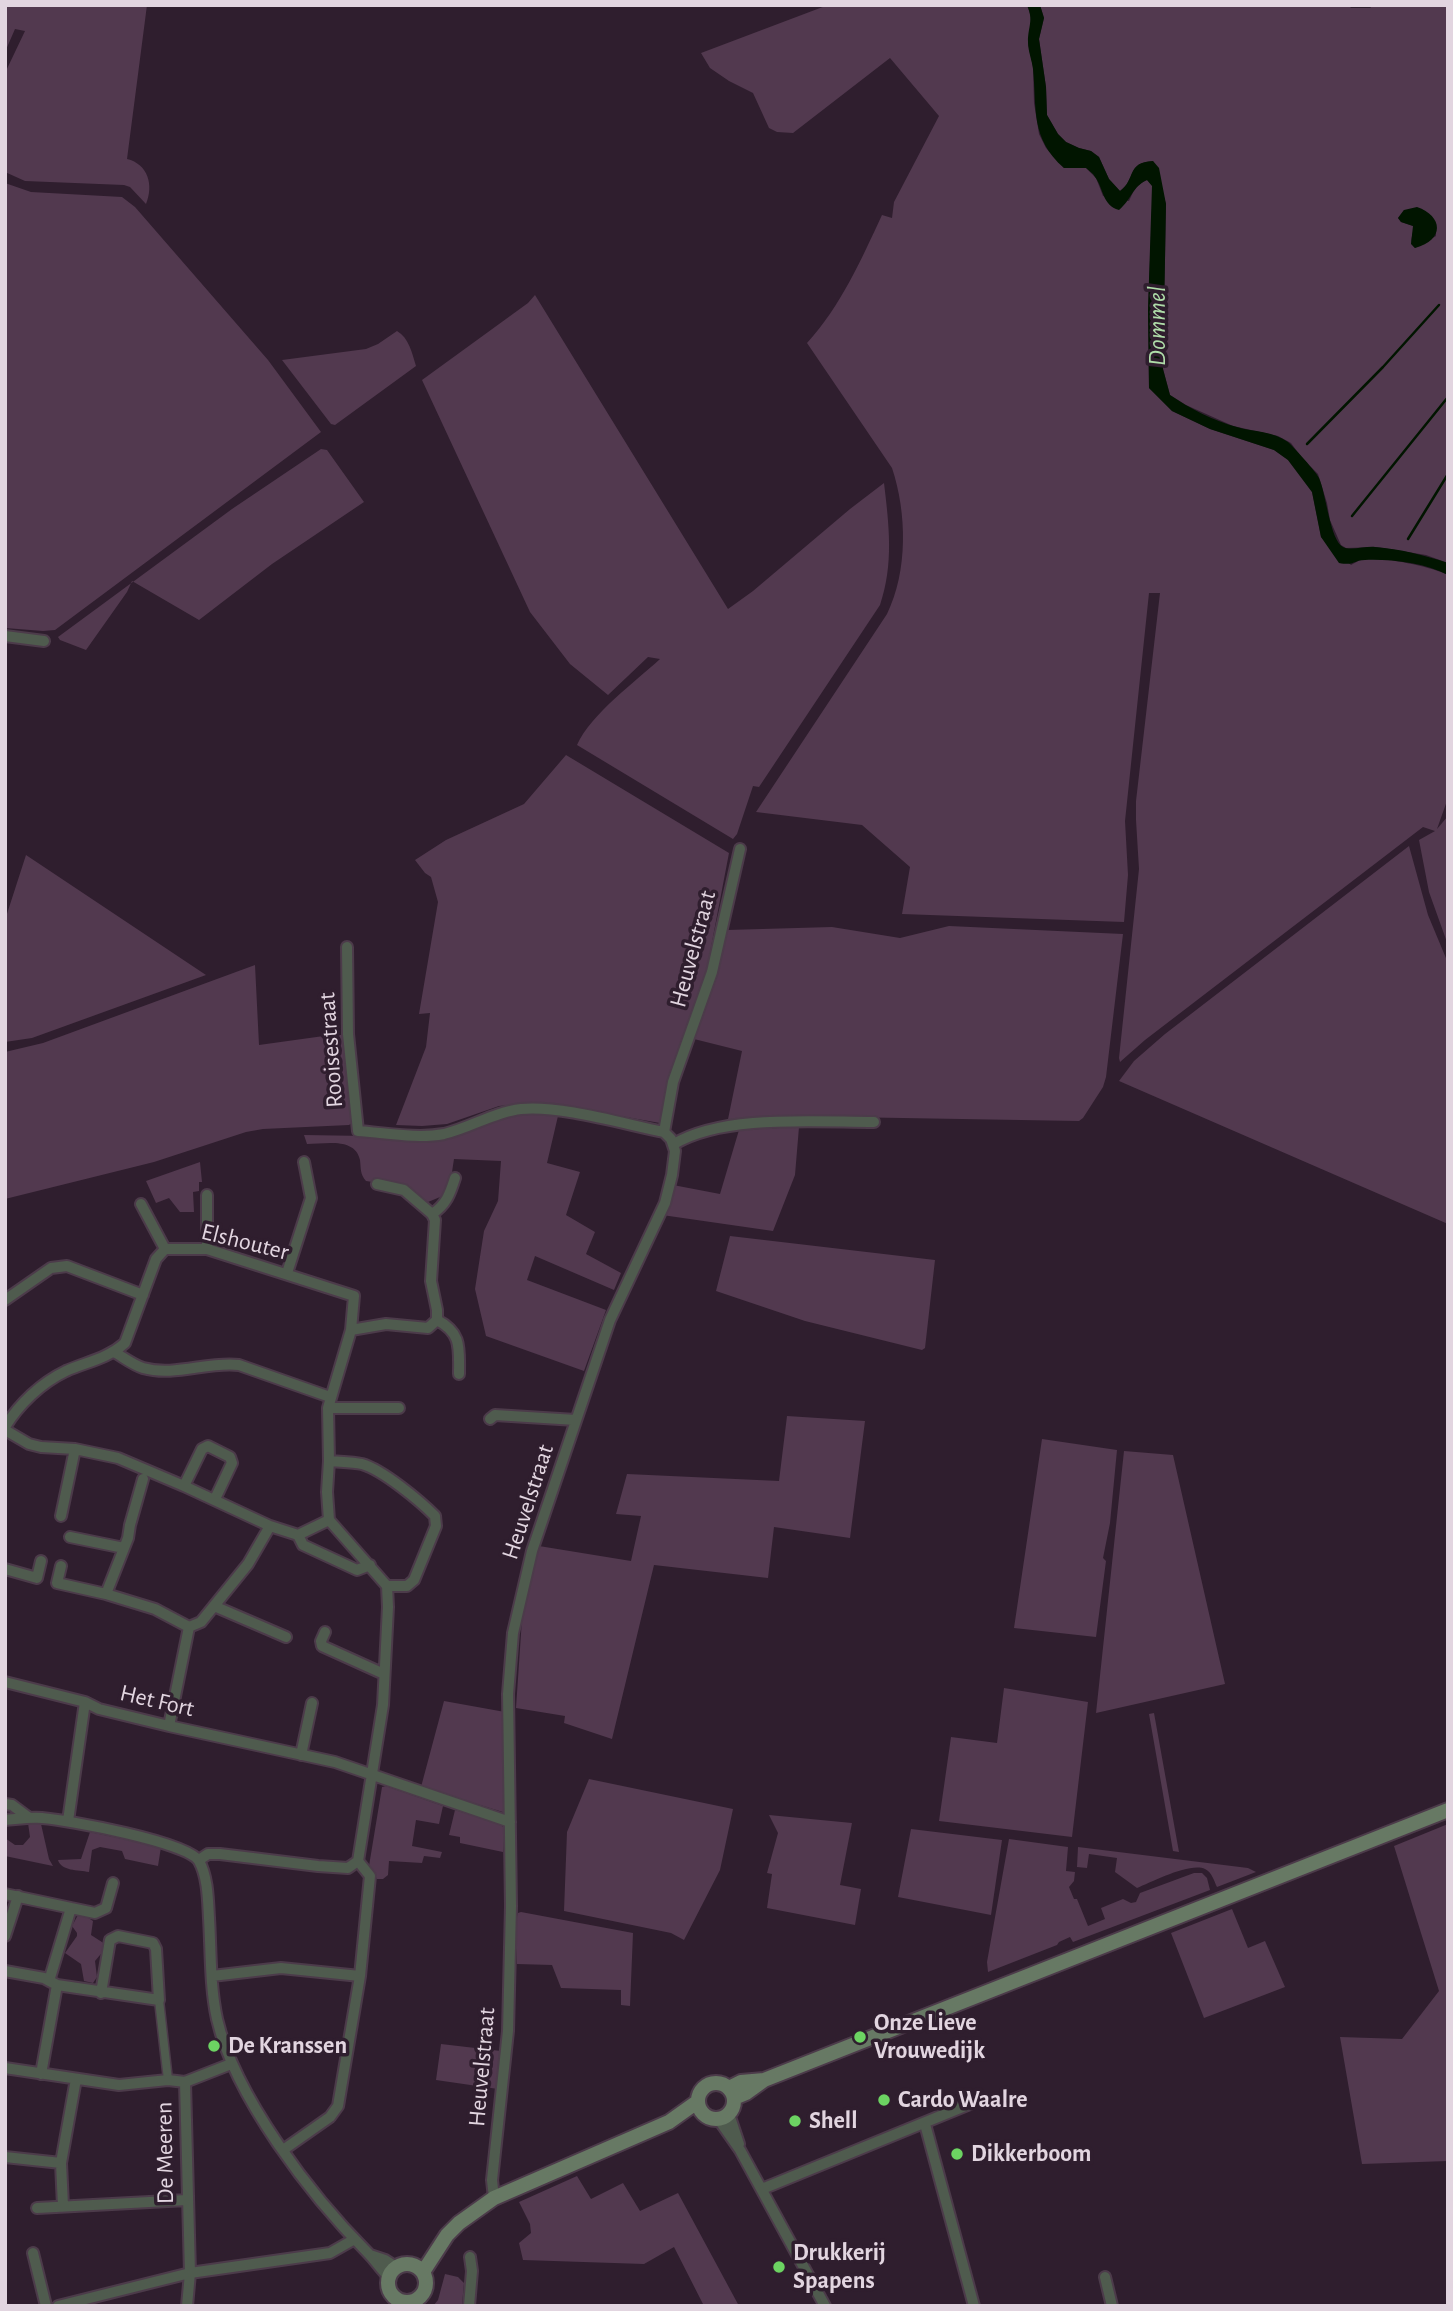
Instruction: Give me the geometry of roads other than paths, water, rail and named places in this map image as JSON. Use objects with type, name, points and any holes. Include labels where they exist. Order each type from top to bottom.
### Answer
[{"type":"main road","points":[[418,2268],[433,2244],[494,2198],[669,2122],[690,2120],[699,2108],[700,2090],[705,2086],[717,2083],[731,2093],[746,2093],[764,2080],[1448,1810]]},
{"type":"main road","points":[[699,2108],[713,2120],[724,2117],[731,2093]]},
{"type":"main road","points":[[401,2264],[418,2268],[426,2285],[424,2291],[415,2300],[395,2302],[388,2283],[392,2272],[401,2264]]},
{"type":"street","points":[[5,636],[44,641]]},
{"type":"street","name":"Heuvelstraat","points":[[664,1132],[673,1082],[712,972],[740,849]]},
{"type":"street","name":"Rooisestraat","points":[[347,947],[348,1034],[358,1131],[430,1136],[523,1109],[552,1110],[664,1132]]},
{"type":"street","points":[[664,1132],[674,1144],[698,1132],[738,1125],[874,1122]]},
{"type":"street","name":"Heuvelstraat","points":[[494,2198],[492,2180],[508,2031],[511,1906],[508,1694],[513,1633],[532,1551],[610,1320],[665,1203],[672,1175],[674,1144]]},
{"type":"street","points":[[287,1273],[311,1198],[304,1163]]},
{"type":"street","points":[[432,1214],[449,1198],[455,1178]]},
{"type":"street","points":[[199,1860],[208,1854],[220,1854],[348,1868],[358,1861],[383,1705],[387,1586],[329,1520],[329,1403],[351,1330],[386,1324],[428,1328],[437,1320],[431,1281],[435,1220],[432,1214],[404,1189],[377,1184]]},
{"type":"street","points":[[207,1195],[207,1249]]},
{"type":"street","points":[[141,1204],[165,1249]]},
{"type":"street","name":"Elshouter","points":[[114,1352],[125,1343],[156,1259],[165,1249],[207,1249],[354,1296],[351,1330]]},
{"type":"street","points":[[5,1300],[51,1268],[67,1266],[143,1295]]},
{"type":"street","points":[[437,1320],[449,1326],[456,1336],[459,1374]]},
{"type":"street","points":[[329,1520],[298,1535],[270,1527],[118,1458],[75,1449],[29,1444],[5,1429],[17,1409],[40,1388],[65,1371],[114,1352],[141,1368],[155,1370],[189,1369],[228,1363],[239,1365],[329,1403],[399,1408]]},
{"type":"street","points":[[490,1419],[495,1415],[576,1420]]},
{"type":"street","points":[[184,1486],[202,1449],[208,1446],[230,1457],[232,1463],[215,1500]]},
{"type":"street","points":[[61,1516],[75,1449]]},
{"type":"street","points":[[329,1461],[361,1464],[376,1470],[426,1506],[435,1516],[436,1526],[414,1580],[407,1586],[387,1586]]},
{"type":"street","points":[[107,1594],[128,1538],[143,1479]]},
{"type":"street","points":[[61,1566],[57,1583],[107,1594],[155,1609],[189,1626],[201,1622],[248,1564],[270,1527]]},
{"type":"street","points":[[298,1535],[303,1545],[340,1563],[357,1570],[370,1565]]},
{"type":"street","points":[[70,1537],[124,1548]]},
{"type":"street","points":[[5,1569],[37,1578],[41,1561]]},
{"type":"street","points":[[214,1606],[286,1637]]},
{"type":"street","points":[[169,1727],[189,1626]]},
{"type":"street","points":[[325,1632],[322,1646],[384,1674]]},
{"type":"street","name":"Het Fort","points":[[5,1682],[169,1727],[335,1762],[510,1822]]},
{"type":"street","points":[[68,1821],[85,1702]]},
{"type":"street","points":[[301,1755],[312,1703]]},
{"type":"street","points":[[5,1804],[12,1805],[28,1817]]},
{"type":"street","points":[[5,1820],[28,1817],[68,1821],[173,1845],[199,1860],[207,1892],[217,2018],[231,2064],[283,2150],[353,2240],[370,2255],[379,2268],[392,2272]]},
{"type":"street","points":[[283,2150],[330,2117],[338,2106],[360,1976],[370,1876],[358,1861]]},
{"type":"street","points":[[5,1894],[95,1913],[106,1908],[113,1883]]},
{"type":"street","points":[[5,1936],[18,1896]]},
{"type":"street","points":[[41,2074],[53,1983],[71,1908]]},
{"type":"street","points":[[102,1993],[110,1940],[118,1936],[153,1943],[156,1949],[168,2080]]},
{"type":"street","points":[[212,1976],[281,1968],[360,1976]]},
{"type":"street","points":[[5,1971],[102,1993],[159,2000]]},
{"type":"street","name":"De Meeren","points":[[187,2306],[190,2273],[185,2082],[231,2064]]},
{"type":"street","points":[[5,2068],[119,2085],[168,2080],[185,2082]]},
{"type":"street","points":[[63,2206],[61,2164],[76,2079]]},
{"type":"street","points":[[762,2189],[982,2099]]},
{"type":"street","points":[[724,2117],[825,2306]]},
{"type":"street","points":[[925,2124],[974,2306]]},
{"type":"street","points":[[5,2157],[61,2164]]},
{"type":"street","points":[[37,2208],[187,2200]]},
{"type":"street","points":[[58,2306],[190,2273],[330,2253],[353,2240]]},
{"type":"street","points":[[33,2253],[46,2306]]},
{"type":"street","points":[[469,2306],[472,2271],[470,2257]]},
{"type":"street","points":[[1105,2277],[1112,2306]]},
{"type":"water","name":"Dommel","points":[[1027,5],[1040,5],[1044,18],[1039,39],[1047,115],[1058,134],[1066,142],[1091,151],[1099,157],[1109,179],[1120,191],[1135,168],[1144,162],[1153,161],[1159,168],[1166,204],[1163,369],[1170,395],[1220,421],[1270,434],[1288,442],[1319,478],[1335,535],[1343,547],[1384,548],[1421,555],[1448,563],[1448,575],[1429,567],[1397,561],[1365,560],[1349,564],[1339,563],[1321,537],[1312,492],[1288,460],[1274,450],[1210,429],[1172,411],[1149,388],[1148,310],[1152,186],[1147,180],[1119,210],[1113,208],[1106,201],[1094,176],[1086,168],[1064,168],[1045,146],[1037,122],[1033,69],[1028,45],[1030,20]]},
{"type":"water","points":[[1417,207],[1432,216],[1437,228],[1432,239],[1415,248],[1411,244],[1413,226],[1401,222],[1398,218],[1404,210]]},
{"type":"waterway","points":[[1307,444],[1439,305]]},
{"type":"waterway","points":[[1352,516],[1448,397]]},
{"type":"waterway","points":[[1408,539],[1448,474]]},
{"type":"place","name":"Onze Lieve Vrouwedijk","points":[[860,2037]]},
{"type":"place","name":"De Kranssen","points":[[214,2046]]},
{"type":"place","name":"Cardo Waalre","points":[[884,2100]]},
{"type":"place","name":"Shell","points":[[795,2121]]},
{"type":"place","name":"Dikkerboom","points":[[957,2154]]},
{"type":"place","name":"Drukkerij Spapens","points":[[779,2267]]}]
